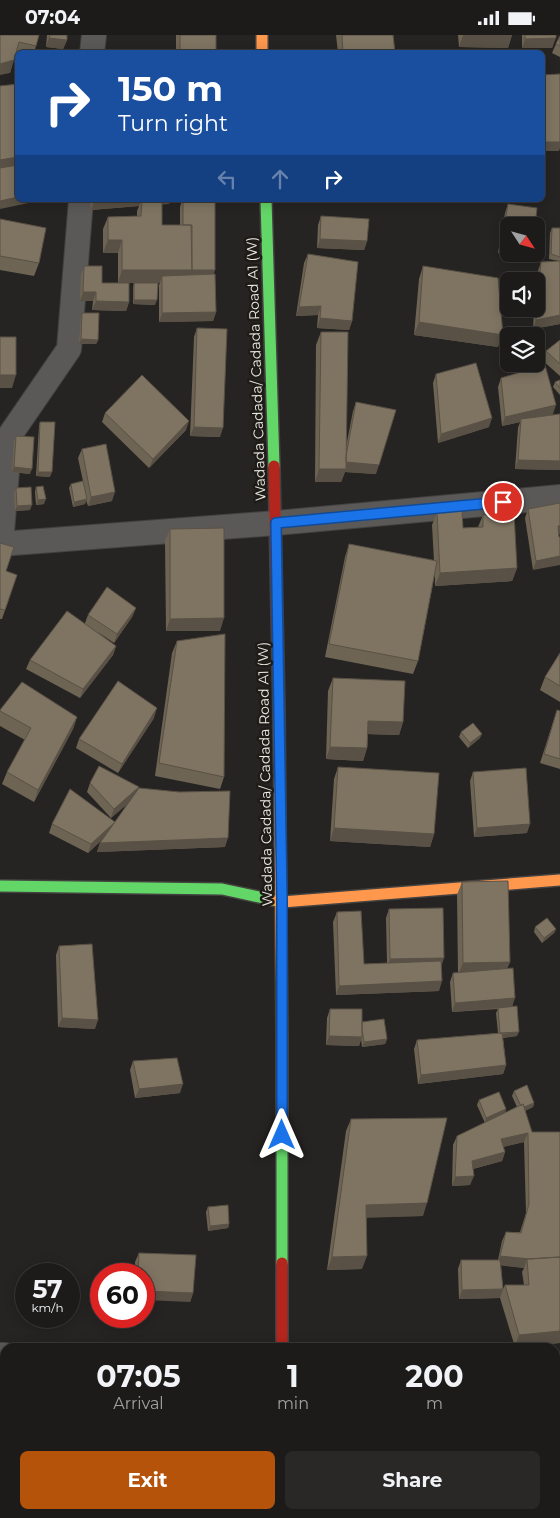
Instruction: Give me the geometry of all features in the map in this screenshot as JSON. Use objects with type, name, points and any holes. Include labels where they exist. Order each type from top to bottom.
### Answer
[{"type":"main road","points":[[262,35],[262,50]]},
{"type":"main road","name":"Wadada Cadada/ Cadada Road A1 (W)","points":[[266,202],[276,523],[282,902],[282,1343]]},
{"type":"main road","points":[[0,886],[222,889],[282,902],[560,880]]},
{"type":"street","points":[[92,50],[94,35]]},
{"type":"street","points":[[81,202],[70,349],[10,435],[1,544],[276,523],[560,497]]},
{"type":"building","points":[[0,35],[39,35],[36,46],[19,42],[17,50],[15,50],[14,60],[0,64]]},
{"type":"building","points":[[50,35],[67,35],[67,40],[49,38]]},
{"type":"building","points":[[180,35],[216,35],[216,50],[180,50]]},
{"type":"building","points":[[342,35],[393,35],[395,50],[343,50]]},
{"type":"building","points":[[525,35],[556,35],[556,38],[525,39]]},
{"type":"building","points":[[560,36],[560,46],[556,44]]},
{"type":"building","points":[[560,74],[560,142],[545,142],[545,75]]},
{"type":"building","points":[[15,84],[15,158],[0,160],[0,86]]},
{"type":"building","points":[[15,166],[15,198],[0,201],[0,168]]},
{"type":"building","points":[[142,202],[162,202],[162,225],[191,225],[192,270],[122,270],[122,240],[108,240],[108,217],[141,216]]},
{"type":"building","points":[[183,202],[215,202],[215,270],[192,270],[192,225],[183,225]]},
{"type":"building","points":[[508,204],[537,208],[536,217],[506,217]]},
{"type":"building","points":[[321,216],[369,219],[367,241],[320,239]]},
{"type":"building","points":[[0,219],[46,228],[39,263],[0,256]]},
{"type":"building","points":[[552,228],[560,228],[560,257],[551,254]]},
{"type":"building","points":[[308,254],[358,262],[352,321],[320,318],[321,306],[299,307]]},
{"type":"building","points":[[560,261],[560,315],[536,320],[536,317],[545,317],[545,272],[540,272],[541,263]]},
{"type":"building","points":[[84,266],[102,266],[102,283],[129,283],[129,302],[96,301],[96,292],[83,292]]},
{"type":"building","points":[[423,266],[498,278],[502,327],[500,327],[500,335],[419,322]]},
{"type":"building","points":[[215,274],[216,312],[162,313],[162,276]]},
{"type":"building","points":[[134,283],[158,283],[157,300],[134,300]]},
{"type":"building","points":[[82,313],[99,313],[98,340],[81,339]]},
{"type":"building","points":[[197,328],[227,329],[223,428],[194,427]]},
{"type":"building","points":[[321,332],[348,332],[346,469],[319,469]]},
{"type":"building","points":[[0,337],[16,337],[16,375],[0,375]]},
{"type":"building","points":[[560,340],[560,364],[546,351]]},
{"type":"building","points":[[476,363],[492,418],[441,434],[436,374]]},
{"type":"building","points":[[545,365],[556,405],[505,417],[501,378],[521,372],[545,372]]},
{"type":"building","points":[[142,375],[189,421],[153,459],[105,413]]},
{"type":"building","points":[[560,380],[560,388],[555,382]]},
{"type":"building","points":[[356,402],[396,410],[379,465],[346,462]]},
{"type":"building","points":[[560,414],[560,461],[518,460],[521,419]]},
{"type":"building","points":[[40,422],[55,422],[52,472],[38,472]]},
{"type":"building","points":[[16,436],[34,437],[32,469],[14,467]]},
{"type":"building","points":[[106,444],[115,492],[91,497],[82,449]]},
{"type":"building","points":[[83,481],[87,499],[74,502],[71,484]]},
{"type":"building","points":[[43,486],[46,499],[38,500],[36,487]]},
{"type":"building","points":[[31,487],[32,505],[17,506],[16,488]]},
{"type":"building","points":[[560,503],[560,526],[558,526],[560,556],[536,561],[528,509]]},
{"type":"building","points":[[462,511],[463,528],[483,527],[483,515],[514,513],[517,568],[440,573],[437,512]]},
{"type":"building","points":[[224,528],[224,618],[170,619],[170,529]]},
{"type":"building","points":[[0,543],[14,547],[6,571],[17,575],[5,610],[0,609]]},
{"type":"building","points":[[349,544],[437,561],[418,661],[329,644]]},
{"type":"building","points":[[107,587],[136,608],[117,634],[88,615]]},
{"type":"building","points":[[67,611],[116,646],[83,689],[30,660]]},
{"type":"building","points":[[225,634],[224,777],[159,763],[177,641]]},
{"type":"building","points":[[560,653],[560,686],[545,677]]},
{"type":"building","points":[[333,678],[405,681],[403,722],[368,721],[367,748],[330,747]]},
{"type":"building","points":[[118,681],[157,708],[122,764],[79,739]]},
{"type":"building","points":[[22,682],[77,717],[38,790],[7,772],[31,728],[0,710]]},
{"type":"building","points":[[557,710],[560,711],[560,759],[544,754]]},
{"type":"building","points":[[473,723],[482,734],[470,743],[461,732]]},
{"type":"building","points":[[99,766],[139,787],[114,809],[90,783]]},
{"type":"building","points":[[338,767],[439,773],[434,834],[334,828]]},
{"type":"building","points":[[526,768],[530,824],[477,828],[473,772]]},
{"type":"building","points":[[139,788],[179,792],[230,791],[228,838],[100,843]]},
{"type":"building","points":[[70,789],[115,822],[91,844],[52,824]]},
{"type":"building","points":[[508,881],[510,962],[463,963],[462,882]]},
{"type":"building","points":[[443,908],[444,958],[390,959],[389,909]]},
{"type":"building","points":[[361,911],[364,964],[441,961],[442,981],[339,986],[337,912]]},
{"type":"building","points":[[547,918],[556,929],[544,938],[535,927]]},
{"type":"building","points":[[92,944],[98,1020],[62,1018],[59,946]]},
{"type":"building","points":[[513,968],[515,998],[455,1003],[453,973]]},
{"type":"building","points":[[517,1006],[519,1032],[500,1033],[498,1008]]},
{"type":"building","points":[[330,1009],[362,1009],[362,1037],[329,1036]]},
{"type":"building","points":[[384,1019],[387,1039],[364,1042],[362,1022]]},
{"type":"building","points":[[502,1033],[506,1065],[421,1075],[417,1040]]},
{"type":"building","points":[[177,1058],[183,1084],[139,1089],[133,1061]]},
{"type":"building","points":[[527,1085],[534,1103],[524,1107],[523,1104],[521,1106],[514,1091]]},
{"type":"building","points":[[499,1092],[506,1109],[486,1118],[479,1100]]},
{"type":"building","points":[[523,1104],[532,1132],[560,1132],[560,1257],[530,1259],[500,1256],[506,1232],[521,1233],[529,1204],[528,1133],[501,1139],[505,1152],[472,1161],[474,1176],[455,1177],[457,1136]]},
{"type":"building","points":[[447,1118],[427,1203],[366,1205],[367,1256],[332,1257],[351,1119]]},
{"type":"building","points":[[228,1205],[229,1224],[210,1226],[208,1207]]},
{"type":"building","points":[[139,1253],[196,1255],[193,1293],[155,1291],[155,1263],[139,1263]]},
{"type":"building","points":[[560,1257],[560,1331],[519,1335],[505,1285],[529,1285],[527,1259]]},
{"type":"building","points":[[461,1260],[500,1260],[503,1289],[462,1290]]},
{"type":"traffic: fast","points":[[266,202],[274,466]]},
{"type":"traffic: fast","points":[[0,886],[222,889],[277,901]]},
{"type":"traffic: fast","points":[[282,1036],[282,1263]]},
{"type":"traffic: slow","points":[[262,35],[262,50]]},
{"type":"traffic: slow","points":[[279,711],[282,1036]]},
{"type":"traffic: slow","points":[[277,901],[560,880]]},
{"type":"traffic: jam","points":[[274,466],[279,711]]},
{"type":"traffic: jam","points":[[282,1263],[282,1343]]},
{"type":"route","points":[[282,1135],[282,902],[276,523],[503,502]]}]
